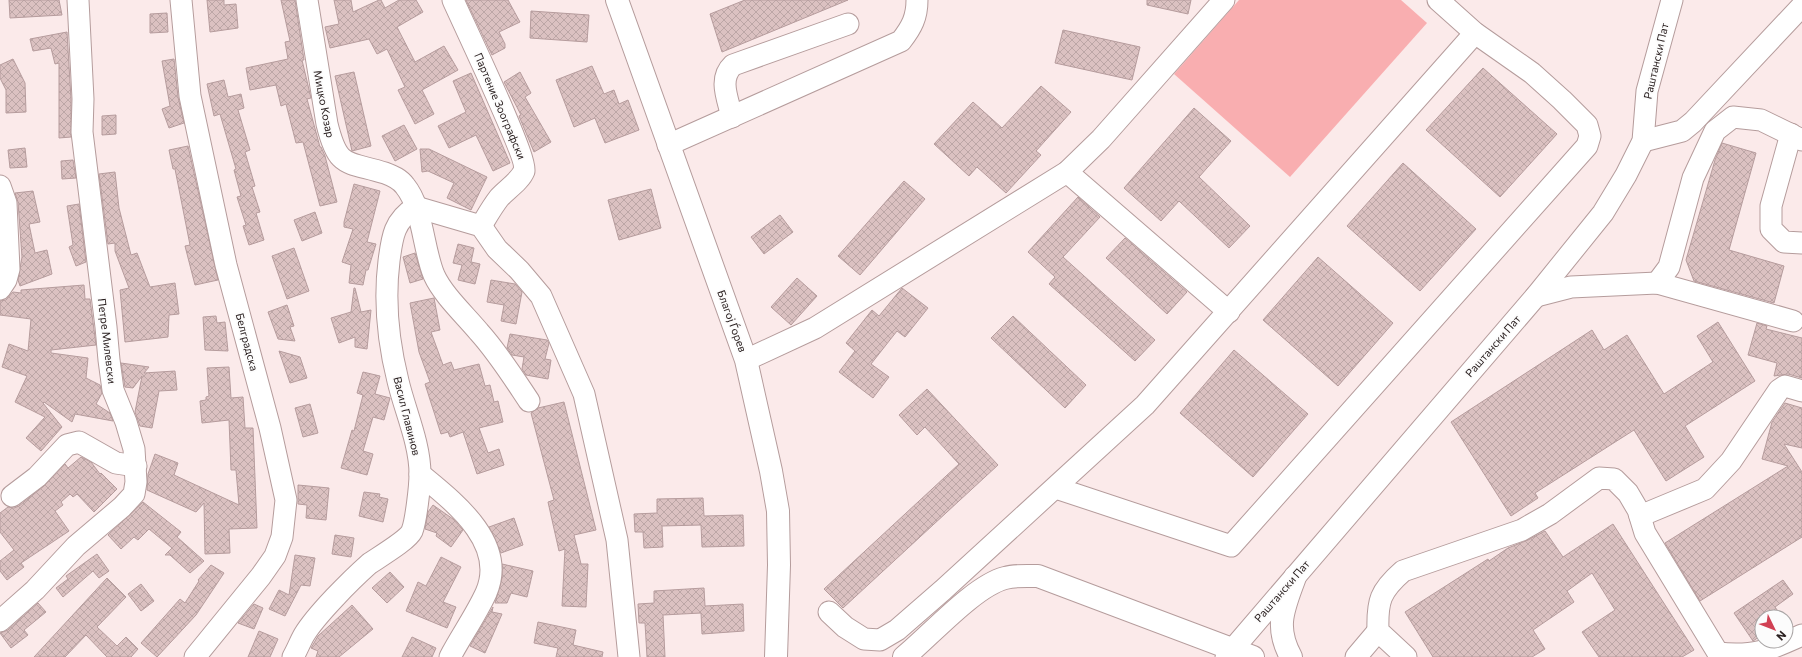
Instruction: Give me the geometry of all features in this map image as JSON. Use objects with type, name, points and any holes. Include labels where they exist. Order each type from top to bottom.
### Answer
[{"type":"main road","name":"Благој Ѓорев","points":[[616,0],[746,360],[771,471],[778,511],[779,565],[776,657]]},
{"type":"main road","points":[[904,657],[982,589],[1003,578],[1016,575],[1038,576],[1229,653],[1252,657]]},
{"type":"main road","points":[[1291,657],[1283,642],[1282,613],[1295,576]]},
{"type":"street","name":"Петре Милевски","points":[[0,621],[35,590],[76,546],[103,525],[134,494],[136,482],[136,466],[132,439],[113,390],[109,360],[82,132],[83,99],[78,0]]},
{"type":"street","name":"Белградска","points":[[181,0],[190,96],[226,265],[270,428],[286,500],[282,537],[275,556],[261,576],[195,657]]},
{"type":"street","name":"Мицко Козар","points":[[307,0],[327,124],[332,143],[339,156],[346,163],[398,178],[406,186],[416,207],[434,275],[462,313],[497,353],[529,401]]},
{"type":"street","name":"Партение Зоографски","points":[[453,0],[516,139],[524,163],[522,175],[499,199],[481,226]]},
{"type":"street","points":[[668,145],[901,41],[912,27],[916,15],[917,0]]},
{"type":"street","points":[[746,360],[815,328],[1066,172],[1101,139],[1224,0]]},
{"type":"street","points":[[1056,488],[1231,546],[1587,146],[1590,136],[1587,125],[1562,100],[1532,73],[1474,33],[1438,0]]},
{"type":"street","name":"Раштански Пат","points":[[1229,653],[1536,296],[1603,213],[1626,175],[1643,141],[1647,91],[1672,0]]},
{"type":"street","points":[[1643,141],[1682,131],[1693,122],[1802,6]]},
{"type":"street","points":[[732,117],[724,80],[728,70],[733,65],[848,24]]},
{"type":"street","points":[[829,612],[845,627],[864,639],[880,640],[897,630],[926,605],[994,542],[1056,488],[1145,405],[1474,33]]},
{"type":"street","points":[[1657,283],[1669,267],[1693,178],[1715,131],[1733,117],[1761,120],[1796,137],[1771,206],[1771,229],[1784,242],[1802,243]]},
{"type":"street","points":[[1066,172],[1228,312]]},
{"type":"street","points":[[0,186],[6,203],[9,269],[6,280],[0,289]]},
{"type":"street","points":[[416,207],[481,226],[497,249],[519,270],[541,296],[584,394],[617,540],[629,657]]},
{"type":"street","name":"Васил Главинов","points":[[293,657],[304,634],[332,601],[369,565],[403,541],[412,532],[415,522],[420,474],[417,449],[397,380],[390,344],[386,310],[386,282],[393,230],[407,213],[416,207]]},
{"type":"street","points":[[1536,296],[1571,287],[1657,283],[1793,321]]},
{"type":"street","points":[[1640,516],[1705,490],[1731,461],[1779,390],[1785,386],[1802,391]]},
{"type":"street","points":[[12,496],[37,477],[67,445],[79,442],[116,463],[136,466]]},
{"type":"street","points":[[420,474],[454,502],[470,519],[489,553],[491,569],[486,592],[450,657]]},
{"type":"street","points":[[1356,657],[1378,631],[1378,612],[1383,592],[1403,571],[1522,530],[1550,514],[1599,478],[1614,479],[1628,493],[1640,516],[1645,533],[1715,655],[1740,656],[1766,651],[1802,635]]},
{"type":"street","points":[[1378,631],[1406,657]]},
{"type":"shaded area","points":[[1239,0],[1401,0],[1427,23],[1290,177],[1174,74]]},
{"type":"building","points":[[9,0],[59,0],[62,15],[10,18]]},
{"type":"building","points":[[207,0],[224,0],[224,5],[236,4],[238,28],[210,32]]},
{"type":"building","points":[[281,0],[295,0],[304,60],[302,60],[311,98],[307,99],[320,147],[325,156],[337,202],[320,206],[303,142],[296,143],[286,104],[281,106],[276,85],[250,90],[246,68],[288,59],[285,42],[290,41]]},
{"type":"building","points":[[334,0],[351,0],[353,12],[379,0],[381,0],[385,8],[399,0],[416,0],[423,12],[397,27],[415,62],[444,46],[458,70],[422,90],[434,114],[415,124],[398,90],[405,87],[387,49],[377,54],[369,39],[330,48],[325,27],[339,24]]},
{"type":"building","points":[[466,0],[508,0],[520,22],[499,32],[505,44],[505,48],[492,55]]},
{"type":"building","points":[[745,0],[848,0],[722,52],[710,14]]},
{"type":"building","points":[[1147,0],[1191,0],[1188,14],[1147,5]]},
{"type":"building","points":[[531,11],[589,15],[587,42],[530,38]]},
{"type":"building","points":[[167,13],[168,32],[150,33],[150,14]]},
{"type":"building","points":[[1063,30],[1140,47],[1132,80],[1055,63]]},
{"type":"building","points":[[67,32],[71,99],[71,137],[59,138],[59,63],[55,64],[51,48],[33,51],[30,39]]},
{"type":"building","points":[[13,59],[25,83],[26,112],[6,113],[6,90],[0,78],[0,65]]},
{"type":"building","points":[[174,59],[178,97],[184,123],[169,128],[162,109],[170,106],[162,61]]},
{"type":"building","points":[[592,66],[604,94],[614,90],[619,104],[628,100],[639,130],[605,143],[595,118],[574,127],[556,80]]},
{"type":"building","points":[[1483,68],[1557,134],[1500,197],[1426,130]]},
{"type":"building","points":[[354,72],[371,146],[352,151],[335,76]]},
{"type":"building","points":[[520,72],[531,93],[525,97],[551,142],[534,152],[519,116],[521,115],[504,82]]},
{"type":"building","points":[[471,73],[510,163],[493,171],[476,135],[449,148],[438,126],[466,112],[453,81]]},
{"type":"building","points":[[224,80],[228,97],[241,94],[244,108],[238,110],[250,150],[245,152],[255,186],[252,187],[260,212],[256,213],[264,240],[249,245],[243,226],[246,225],[237,197],[241,196],[234,170],[236,169],[220,114],[214,116],[207,84]]},
{"type":"building","points":[[1041,86],[1071,112],[1036,151],[1041,155],[1006,193],[977,167],[969,176],[934,144],[973,102],[1002,128]]},
{"type":"building","points":[[1194,108],[1231,141],[1199,177],[1250,226],[1229,248],[1179,201],[1161,221],[1124,188]]},
{"type":"building","points":[[116,115],[116,134],[102,135],[102,116]]},
{"type":"building","points":[[404,125],[417,149],[395,161],[382,136]]},
{"type":"building","points":[[1722,143],[1756,153],[1729,250],[1784,266],[1774,303],[1694,281],[1686,260],[1715,160]]},
{"type":"building","points":[[188,146],[218,280],[195,285],[185,246],[190,245],[175,169],[173,169],[169,150]]},
{"type":"building","points":[[25,148],[27,167],[10,168],[8,150]]},
{"type":"building","points":[[420,149],[429,149],[487,177],[471,210],[447,198],[454,183],[428,171],[422,172]]},
{"type":"building","points":[[73,160],[76,178],[62,179],[61,161]]},
{"type":"building","points":[[1403,163],[1476,229],[1420,291],[1347,226]]},
{"type":"building","points":[[115,172],[119,208],[131,255],[137,253],[150,287],[175,283],[179,314],[169,315],[168,337],[125,342],[120,290],[129,288],[115,251],[115,243],[108,244],[99,174]]},
{"type":"building","points":[[904,181],[925,199],[860,275],[838,256]]},
{"type":"building","points":[[354,184],[380,191],[367,242],[376,244],[368,270],[366,270],[363,285],[349,283],[351,265],[342,262],[353,229],[344,227],[344,222]]},
{"type":"building","points":[[651,189],[661,228],[619,240],[608,200]]},
{"type":"building","points":[[33,191],[40,222],[29,224],[35,253],[47,250],[52,274],[20,286],[18,280],[22,257],[18,202],[15,193]]},
{"type":"building","points":[[1078,197],[1100,217],[1063,257],[1155,340],[1135,361],[1049,284],[1055,277],[1028,252]]},
{"type":"building","points":[[79,204],[86,262],[76,266],[69,247],[73,245],[67,206]]},
{"type":"building","points":[[315,212],[322,233],[302,241],[294,220]]},
{"type":"building","points":[[780,215],[793,232],[764,254],[751,237]]},
{"type":"building","points":[[1125,238],[1187,292],[1167,314],[1106,258]]},
{"type":"building","points":[[458,244],[474,248],[471,262],[480,264],[475,284],[458,280],[462,265],[453,263]]},
{"type":"building","points":[[294,248],[309,291],[287,299],[272,256]]},
{"type":"building","points":[[415,253],[423,279],[410,283],[403,257]]},
{"type":"building","points":[[1318,257],[1393,323],[1338,386],[1263,320]]},
{"type":"building","points":[[797,278],[817,296],[791,325],[771,307]]},
{"type":"building","points":[[491,280],[515,284],[522,292],[516,324],[501,321],[504,305],[487,302]]},
{"type":"building","points":[[84,285],[85,299],[90,299],[96,345],[51,350],[51,353],[88,358],[86,378],[100,385],[102,393],[96,404],[110,413],[113,421],[75,414],[72,422],[44,402],[43,403],[62,427],[41,451],[26,438],[45,417],[15,402],[27,376],[2,367],[9,344],[28,351],[31,319],[0,315],[0,301],[6,300],[13,292],[21,293],[21,290]]},
{"type":"building","points":[[354,288],[361,312],[371,310],[367,349],[355,347],[355,337],[339,343],[331,318],[351,312]]},
{"type":"building","points":[[902,288],[928,308],[905,337],[897,331],[871,364],[889,377],[873,398],[839,372],[855,351],[846,343],[872,310],[879,316]]},
{"type":"building","points":[[434,298],[440,330],[431,332],[443,365],[451,362],[454,370],[479,364],[485,386],[490,385],[494,402],[498,401],[503,422],[479,428],[488,453],[499,449],[504,465],[477,474],[463,432],[450,437],[448,432],[441,434],[425,384],[430,382],[419,352],[410,303]]},
{"type":"building","points":[[287,305],[294,326],[290,327],[295,341],[278,339],[268,312]]},
{"type":"building","points":[[216,316],[217,323],[225,322],[228,351],[205,350],[203,317]]},
{"type":"building","points":[[1013,316],[1086,385],[1065,408],[991,338]]},
{"type":"building","points":[[1718,322],[1755,381],[1685,426],[1704,457],[1666,481],[1634,430],[1535,493],[1538,498],[1511,516],[1451,422],[1592,330],[1604,350],[1627,335],[1664,394],[1713,362],[1697,336]]},
{"type":"building","points":[[1757,323],[1767,326],[1766,329],[1802,338],[1802,378],[1788,374],[1774,376],[1777,363],[1748,355]]},
{"type":"building","points":[[510,334],[547,340],[549,343],[545,359],[551,360],[548,379],[526,375],[522,369],[524,357],[512,355],[507,348]]},
{"type":"building","points":[[1234,350],[1308,414],[1253,477],[1180,413]]},
{"type":"building","points":[[279,351],[300,357],[307,378],[290,383]]},
{"type":"building","points":[[121,363],[149,367],[144,373],[175,371],[177,390],[159,391],[152,428],[140,426],[135,412],[142,376],[133,388],[125,387]]},
{"type":"building","points":[[229,367],[231,398],[243,397],[245,428],[253,428],[257,528],[229,529],[230,553],[205,554],[204,503],[196,512],[147,490],[148,474],[155,454],[178,463],[174,475],[239,505],[236,470],[231,470],[229,420],[202,423],[200,401],[206,400],[206,397],[209,396],[207,368]]},
{"type":"building","points":[[363,372],[380,376],[375,394],[390,398],[384,420],[373,417],[363,451],[373,454],[367,475],[341,468],[352,430],[354,431],[363,395],[357,393]]},
{"type":"building","points":[[927,389],[998,465],[843,608],[824,589],[959,464],[925,427],[917,435],[899,415]]},
{"type":"building","points":[[564,402],[596,530],[574,535],[581,564],[588,564],[586,607],[562,606],[565,549],[559,551],[548,502],[554,500],[531,413],[538,408]]},
{"type":"building","points":[[1785,403],[1802,408],[1802,448],[1784,444],[1802,472],[1802,537],[1700,601],[1665,543],[1788,466],[1762,459],[1772,422]]},
{"type":"building","points":[[310,404],[318,433],[303,437],[295,408]]},
{"type":"building","points":[[81,457],[91,462],[100,474],[101,473],[117,489],[94,512],[77,494],[73,497],[70,494],[61,502],[63,505],[55,511],[69,531],[21,563],[24,567],[7,580],[0,571],[0,561],[14,550],[0,532],[0,513],[8,507],[14,508],[19,506],[44,486],[65,464],[68,468]]},
{"type":"building","points":[[298,485],[329,488],[326,520],[306,518],[307,505],[298,504]]},
{"type":"building","points":[[364,492],[380,494],[379,497],[388,499],[383,522],[359,516]]},
{"type":"building","points":[[703,498],[704,516],[743,515],[744,546],[702,547],[701,525],[662,526],[663,547],[644,548],[643,532],[635,532],[634,514],[657,513],[657,499]]},
{"type":"building","points":[[143,502],[181,532],[177,537],[204,561],[190,573],[170,555],[165,555],[172,548],[149,529],[138,540],[134,537],[121,549],[108,535]]},
{"type":"building","points":[[433,505],[453,519],[463,530],[451,547],[436,536],[437,533],[425,529],[428,512]]},
{"type":"building","points":[[514,518],[523,545],[501,553],[489,527]]},
{"type":"building","points":[[1613,524],[1694,650],[1682,657],[1599,657],[1582,632],[1615,610],[1592,573],[1567,591],[1574,602],[1533,630],[1545,649],[1532,657],[1433,657],[1405,612],[1488,559],[1489,561],[1508,548],[1545,531],[1563,557]]},
{"type":"building","points":[[335,535],[354,538],[351,557],[332,554]]},
{"type":"building","points":[[97,554],[109,571],[99,578],[93,571],[63,597],[56,588],[68,579],[66,576]]},
{"type":"building","points":[[295,555],[315,558],[310,586],[301,585],[285,616],[269,609],[279,590],[289,595]]},
{"type":"building","points":[[441,557],[461,567],[443,602],[456,607],[447,628],[406,611],[418,582],[426,586]]},
{"type":"building","points":[[502,564],[533,571],[527,597],[511,593],[507,603],[495,603],[502,578]]},
{"type":"building","points":[[211,565],[224,573],[196,615],[157,657],[141,643],[180,599],[185,603],[199,581],[198,580]]},
{"type":"building","points":[[390,572],[404,587],[387,603],[372,588]]},
{"type":"building","points":[[107,578],[126,597],[97,627],[117,646],[126,637],[138,649],[131,657],[107,657],[86,635],[65,657],[34,657]]},
{"type":"building","points":[[1783,580],[1793,594],[1775,607],[1776,609],[1754,609],[1753,641],[1734,613]]},
{"type":"building","points":[[141,584],[154,601],[141,611],[128,594]]},
{"type":"building","points":[[704,588],[705,606],[743,604],[744,631],[702,634],[701,613],[663,615],[665,657],[647,657],[645,623],[639,623],[638,604],[654,603],[654,591]]},
{"type":"building","points":[[38,603],[46,612],[24,630],[28,635],[11,648],[0,633],[8,630]]},
{"type":"building","points":[[254,604],[263,608],[254,629],[238,623]]},
{"type":"building","points":[[352,605],[373,629],[339,657],[316,657],[318,651],[311,648],[318,636]]},
{"type":"building","points":[[493,607],[492,612],[502,614],[485,653],[470,646]]},
{"type":"building","points":[[538,622],[576,630],[573,645],[603,652],[602,657],[556,657],[558,648],[534,643]]},
{"type":"building","points":[[259,631],[278,639],[270,657],[248,657]]},
{"type":"building","points":[[412,637],[436,648],[432,657],[402,657]]}]
